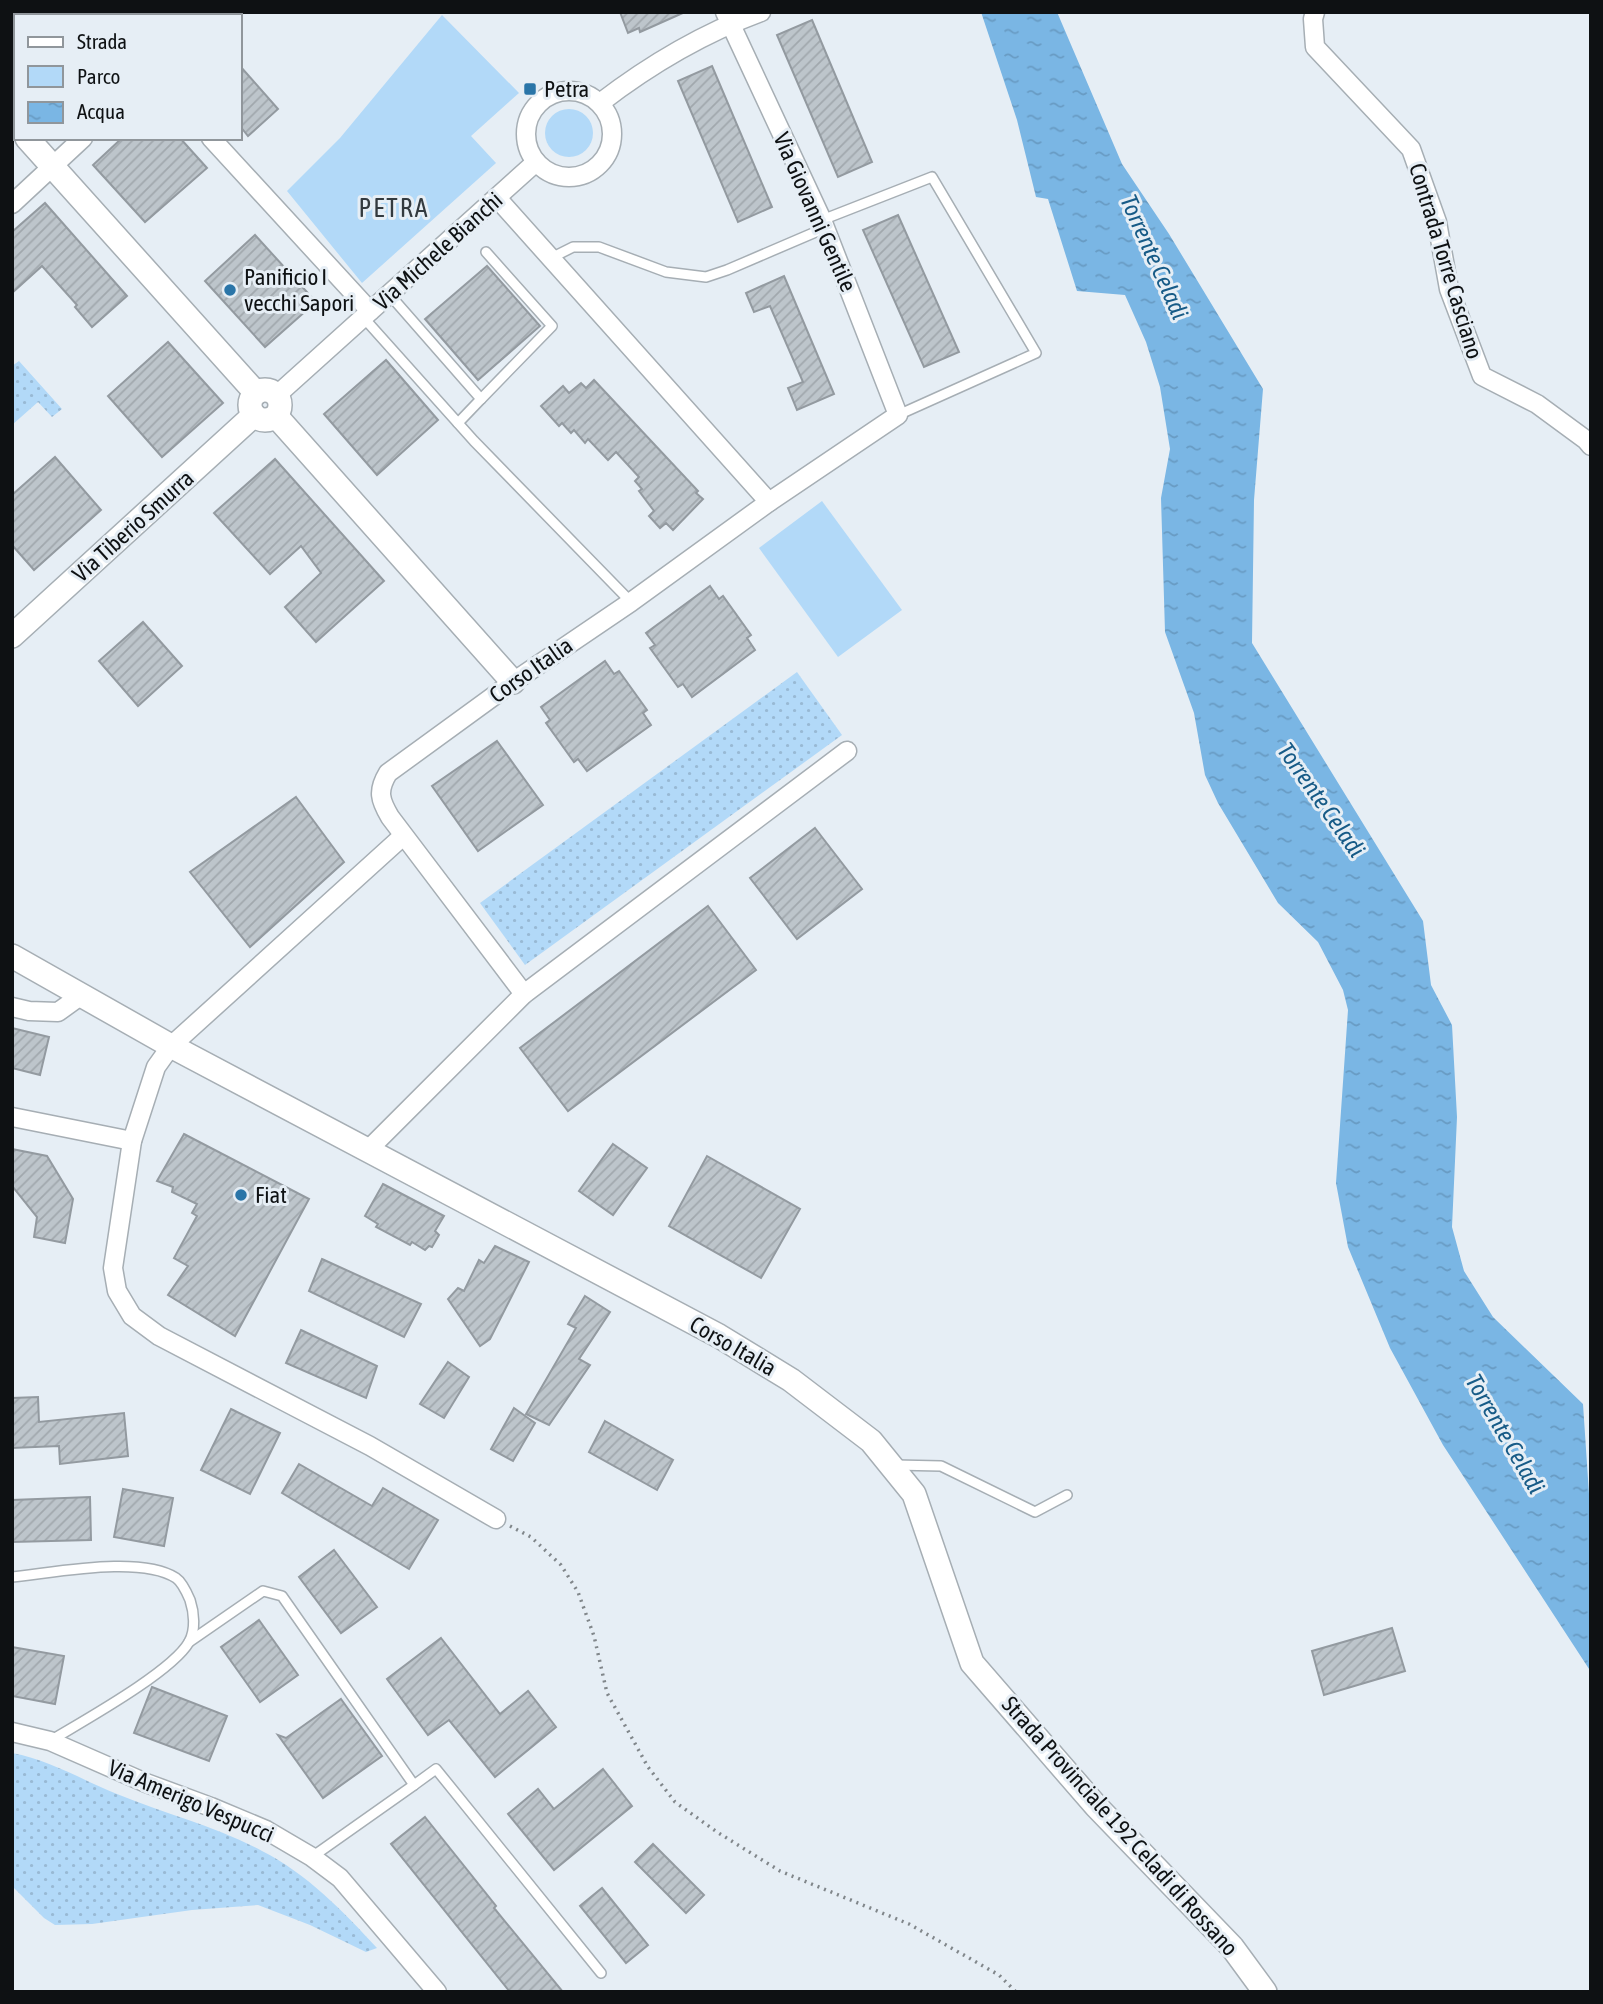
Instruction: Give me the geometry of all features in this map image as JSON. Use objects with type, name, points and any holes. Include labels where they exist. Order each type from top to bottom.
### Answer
[{"type":"street","points":[[600,103],[632,78],[727,18],[761,12]]},
{"type":"street","name":"Contrada Torre Casciano","points":[[1315,12],[1315,47],[1411,149],[1437,222],[1449,289],[1482,376],[1537,404],[1591,446]]},
{"type":"street","name":"Via Giovanni Gentile","points":[[727,18],[824,224],[898,415]]},
{"type":"street","points":[[559,92],[581,93],[600,103],[612,128],[607,155],[598,166],[587,174],[559,177],[546,172],[536,162],[528,150],[525,135],[527,120],[534,107],[545,97],[559,92]]},
{"type":"street","points":[[29,140],[513,681]]},
{"type":"street","points":[[12,204],[81,140]]},
{"type":"street","points":[[213,140],[367,314]]},
{"type":"street","name":"Via Michele Bianchi","points":[[266,405],[536,162]]},
{"type":"street","points":[[497,198],[769,502]]},
{"type":"street","name":"Via Tiberio Smurra","points":[[12,636],[266,405]]},
{"type":"street","name":"Corso Italia","points":[[524,994],[403,836],[380,801],[382,783],[388,773],[513,681],[898,415]]},
{"type":"street","points":[[369,1149],[524,994],[847,751]]},
{"type":"street","points":[[403,836],[171,1046],[156,1067],[132,1141],[113,1268],[117,1291],[132,1315],[159,1336],[370,1446],[496,1519]]},
{"type":"street","name":"Corso Italia","points":[[12,956],[171,1046],[719,1336],[791,1380],[871,1441],[914,1494],[972,1663]]},
{"type":"street","points":[[12,1007],[29,1011],[58,1012],[83,994]]},
{"type":"street","points":[[12,1117],[132,1141]]},
{"type":"street","name":"Strada Provinciale 192 Celadi di Rossano","points":[[972,1663],[1096,1806],[1232,1947],[1265,1992]]},
{"type":"street","name":"Via Amerigo Vespucci","points":[[12,1732],[50,1741],[146,1783],[266,1830],[312,1857],[340,1878],[437,1992]]},
{"type":"lane","points":[[551,258],[573,247],[599,247],[666,272],[706,277],[932,177],[1036,353],[898,415]]},
{"type":"lane","points":[[458,423],[552,326],[486,252]]},
{"type":"lane","points":[[389,295],[481,399]]},
{"type":"lane","points":[[367,314],[458,423],[631,602]]},
{"type":"lane","points":[[890,1465],[941,1466],[1035,1512],[1067,1495]]},
{"type":"lane","points":[[12,1577],[102,1567],[163,1572],[178,1580],[188,1594],[193,1609],[189,1642]]},
{"type":"lane","points":[[50,1741],[146,1680],[172,1660],[189,1642],[263,1591],[282,1596],[414,1784]]},
{"type":"lane","points":[[312,1857],[436,1769],[601,1973]]},
{"type":"path","points":[[496,1519],[531,1537],[561,1565],[578,1592],[594,1636],[607,1693],[648,1767],[675,1802],[780,1871],[909,1924],[960,1950],[999,1975],[1016,1992]]},
{"type":"green space","points":[[442,15],[519,93],[471,136],[496,163],[362,283],[287,191],[340,138]]},
{"type":"green space","points":[[569,109],[586,116],[593,133],[586,150],[569,157],[552,150],[545,133],[552,116]]},
{"type":"green space","points":[[19,361],[62,409],[52,417],[38,402],[12,425],[12,366]]},
{"type":"green space","points":[[822,501],[902,610],[838,657],[759,548]]},
{"type":"green space","points":[[797,672],[842,735],[525,965],[480,903]]},
{"type":"green space","points":[[12,1753],[53,1765],[117,1794],[227,1834],[262,1851],[309,1882],[338,1907],[377,1948],[366,1952],[310,1925],[258,1905],[192,1910],[92,1924],[55,1925],[44,1918],[12,1886]]},
{"type":"water","name":"Torrente Celadi","points":[[981,12],[1057,12],[1122,164],[1169,234],[1263,389],[1254,500],[1252,643],[1423,921],[1431,985],[1452,1025],[1457,1117],[1452,1227],[1464,1271],[1493,1317],[1583,1404],[1591,1498],[1591,1672],[1443,1445],[1390,1348],[1348,1247],[1336,1183],[1348,1010],[1343,990],[1318,942],[1278,903],[1218,803],[1205,775],[1194,713],[1165,632],[1161,498],[1170,449],[1160,387],[1146,342],[1125,295],[1077,291],[1048,199],[1036,197],[1017,120]]},
{"type":"building","points":[[620,12],[685,12],[640,32],[639,28],[628,33]]},
{"type":"building","points":[[812,20],[872,162],[838,177],[777,35]]},
{"type":"building","points":[[712,66],[772,207],[738,222],[678,81]]},
{"type":"building","points":[[242,68],[278,109],[248,136],[242,128]]},
{"type":"building","points":[[120,140],[182,140],[207,168],[145,222],[93,165]]},
{"type":"building","points":[[45,203],[127,296],[92,327],[75,307],[77,305],[42,266],[12,293],[12,232]]},
{"type":"building","points":[[898,215],[959,352],[924,367],[863,230]]},
{"type":"building","points":[[255,235],[316,302],[265,347],[205,281]]},
{"type":"building","points":[[487,266],[540,326],[478,380],[425,319]]},
{"type":"building","points":[[784,276],[834,394],[797,410],[788,388],[803,382],[770,306],[754,312],[746,293]]},
{"type":"building","points":[[168,342],[223,403],[162,457],[108,396]]},
{"type":"building","points":[[386,360],[438,420],[377,475],[324,414]]},
{"type":"building","points":[[594,380],[703,499],[673,530],[666,523],[660,528],[649,516],[654,511],[639,491],[642,489],[635,481],[639,477],[616,452],[608,460],[588,439],[585,443],[574,430],[571,433],[562,423],[559,426],[541,406],[563,386],[569,393],[581,383],[586,388]]},
{"type":"building","points":[[55,457],[101,510],[34,570],[12,545],[12,495]]},
{"type":"building","points":[[275,459],[384,581],[316,642],[285,607],[321,573],[301,546],[270,574],[214,513]]},
{"type":"building","points":[[710,586],[719,599],[723,596],[751,635],[747,638],[755,650],[692,697],[683,684],[678,687],[650,648],[655,645],[646,633]]},
{"type":"building","points":[[143,622],[182,666],[138,706],[99,661]]},
{"type":"building","points":[[605,661],[614,674],[619,671],[647,710],[643,713],[651,725],[587,771],[578,759],[574,762],[546,723],[550,720],[541,707]]},
{"type":"building","points":[[497,741],[543,805],[478,851],[432,786]]},
{"type":"building","points":[[296,797],[344,862],[250,947],[190,872]]},
{"type":"building","points":[[815,828],[862,889],[797,939],[750,878]]},
{"type":"building","points":[[708,906],[756,970],[568,1111],[520,1048]]},
{"type":"building","points":[[12,1028],[49,1037],[40,1075],[12,1068]]},
{"type":"building","points":[[184,1134],[309,1199],[235,1336],[168,1295],[188,1266],[174,1258],[197,1216],[192,1213],[197,1204],[172,1192],[173,1187],[157,1181]]},
{"type":"building","points":[[613,1144],[647,1168],[613,1215],[579,1191]]},
{"type":"building","points":[[12,1149],[47,1156],[73,1199],[65,1243],[34,1237],[37,1217],[12,1186]]},
{"type":"building","points":[[707,1156],[800,1209],[761,1278],[669,1226]]},
{"type":"building","points":[[383,1184],[444,1216],[435,1231],[439,1235],[432,1247],[429,1246],[425,1250],[412,1242],[410,1245],[376,1227],[378,1224],[365,1216]]},
{"type":"building","points":[[495,1246],[529,1262],[490,1339],[480,1346],[448,1299],[458,1288],[464,1291],[479,1260],[484,1263]]},
{"type":"building","points":[[322,1259],[421,1304],[404,1337],[309,1291]]},
{"type":"building","points":[[585,1296],[610,1312],[579,1359],[590,1365],[549,1425],[526,1414],[576,1328],[568,1324]]},
{"type":"building","points":[[301,1330],[377,1366],[366,1398],[286,1363]]},
{"type":"building","points":[[448,1362],[469,1377],[444,1418],[420,1404]]},
{"type":"building","points":[[38,1397],[39,1422],[124,1413],[128,1456],[60,1464],[59,1446],[12,1448],[12,1398]]},
{"type":"building","points":[[514,1408],[535,1423],[513,1461],[491,1449]]},
{"type":"building","points":[[231,1409],[280,1433],[250,1494],[201,1470]]},
{"type":"building","points":[[605,1421],[673,1460],[657,1490],[589,1452]]},
{"type":"building","points":[[299,1464],[372,1506],[383,1488],[438,1520],[409,1569],[282,1493]]},
{"type":"building","points":[[123,1489],[173,1498],[164,1546],[114,1537]]},
{"type":"building","points":[[90,1497],[91,1540],[12,1542],[12,1500]]},
{"type":"building","points":[[334,1550],[377,1607],[341,1633],[299,1577]]},
{"type":"building","points":[[259,1620],[298,1675],[260,1702],[221,1647]]},
{"type":"building","points":[[1392,1628],[1405,1671],[1324,1695],[1312,1651]]},
{"type":"building","points":[[441,1638],[500,1714],[528,1691],[556,1727],[495,1777],[449,1720],[428,1735],[387,1679]]},
{"type":"building","points":[[12,1647],[64,1656],[55,1704],[12,1696]]},
{"type":"building","points":[[152,1687],[227,1716],[209,1761],[134,1733]]},
{"type":"building","points":[[341,1699],[382,1756],[323,1798],[278,1735],[286,1738]]},
{"type":"building","points":[[603,1769],[632,1806],[554,1870],[508,1814],[538,1789],[554,1809]]},
{"type":"building","points":[[425,1817],[496,1906],[494,1908],[563,1992],[510,1992],[391,1844]]},
{"type":"building","points":[[653,1844],[704,1895],[686,1913],[635,1862]]},
{"type":"building","points":[[602,1888],[648,1945],[626,1963],[580,1906]]},
{"type":"place","name":"Petra","points":[[530,89]]},
{"type":"place","name":"Panificio I vecchi Sapori","points":[[230,290]]},
{"type":"place","name":"Fiat","points":[[241,1195]]},
{"type":"district","name":"PETRA","points":[[394,208]]}]
